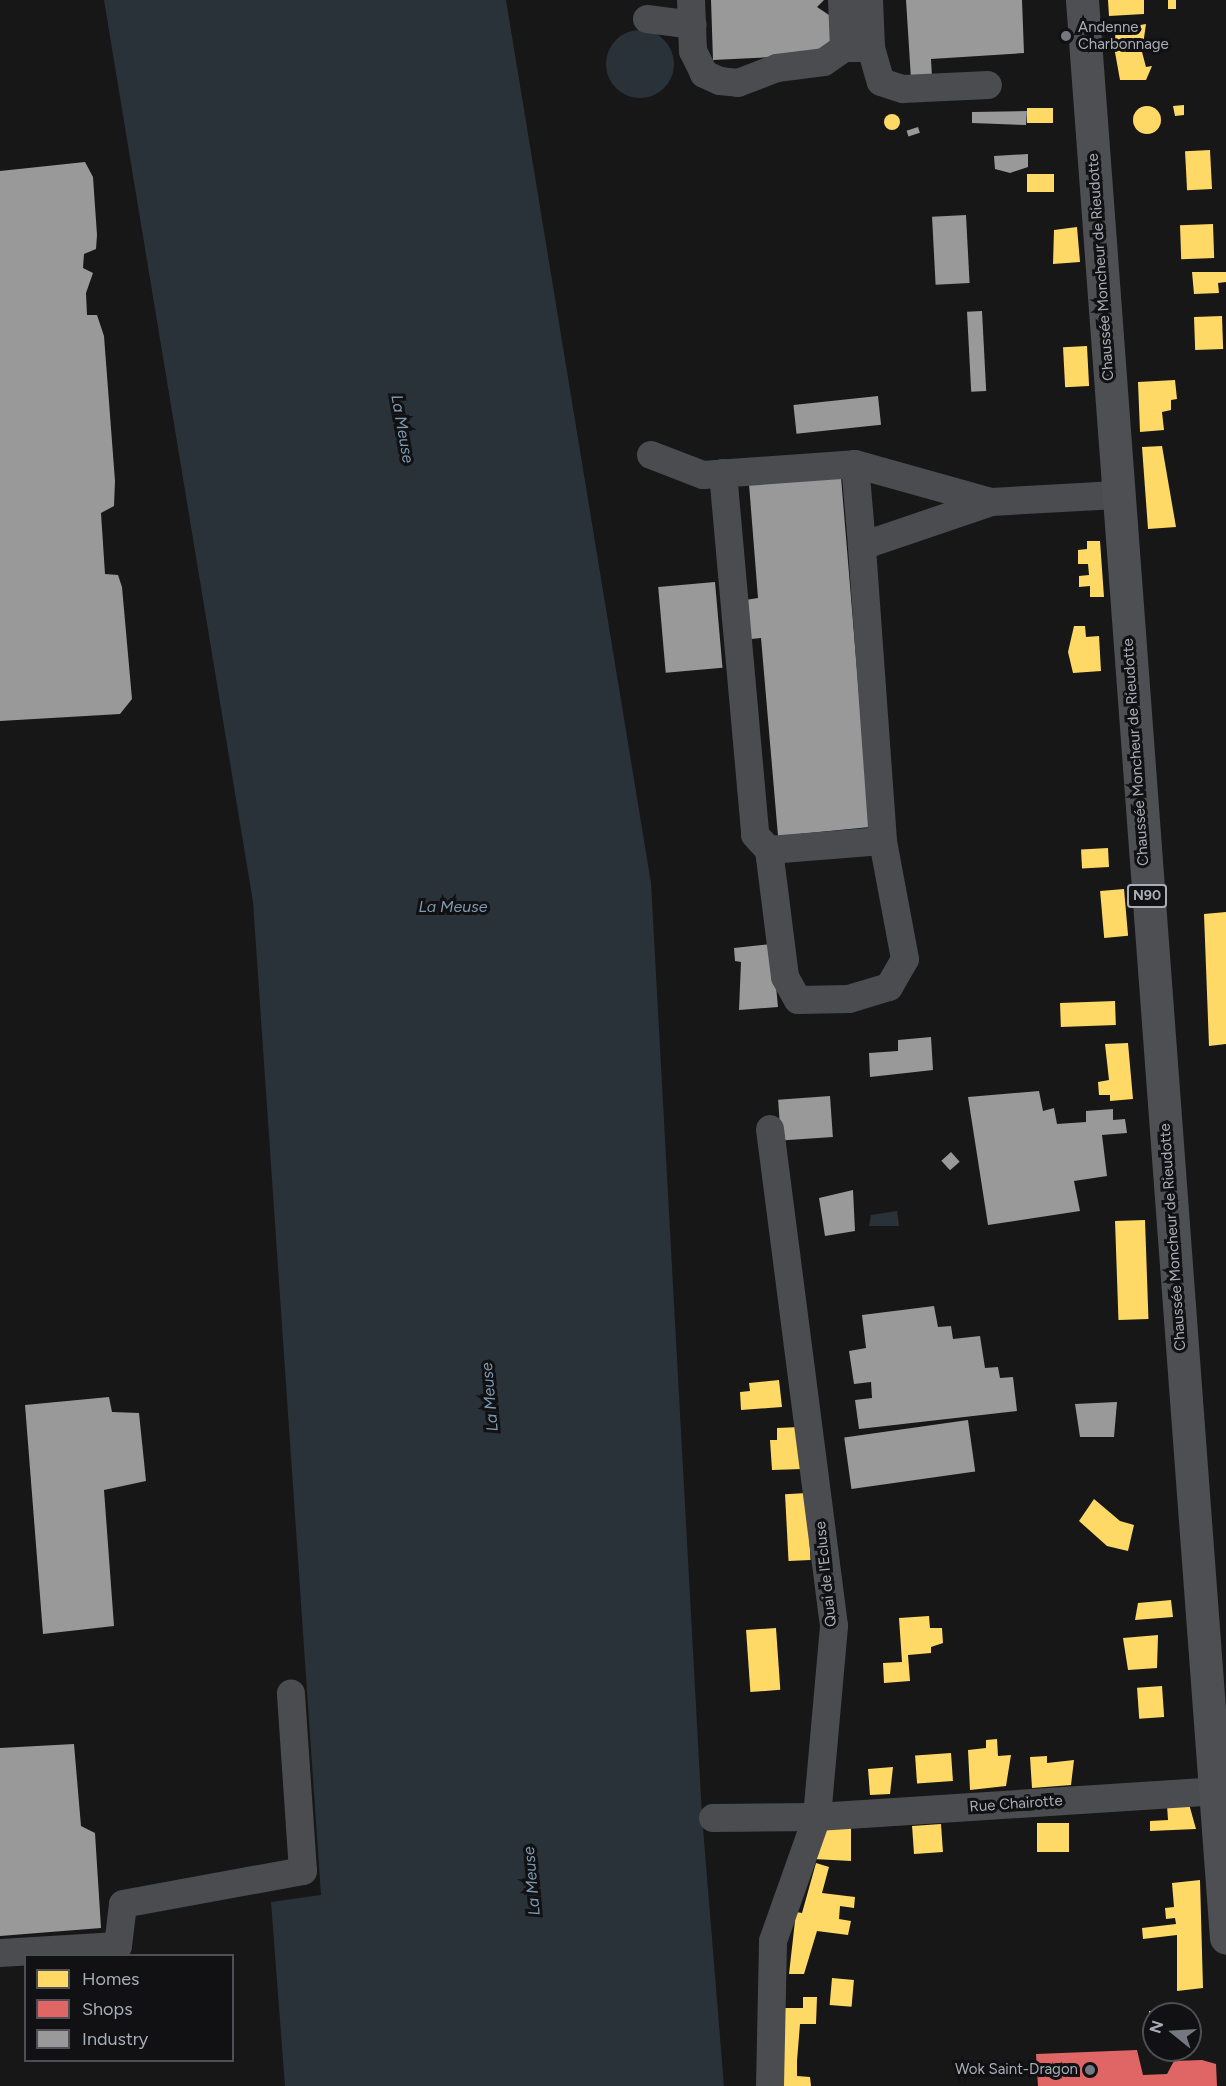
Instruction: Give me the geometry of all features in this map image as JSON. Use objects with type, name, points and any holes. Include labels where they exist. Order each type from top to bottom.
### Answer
[{"type":"main road","name":"Chaussée Moncheur de Rieudotte","points":[[1082,0],[1117,495],[1219,1798]]},
{"type":"main road","name":"N90","points":[[1219,1798],[1226,1938]]},
{"type":"street","points":[[843,0],[858,48],[881,82],[903,88],[988,84]]},
{"type":"street","points":[[858,48],[869,0]]},
{"type":"street","points":[[647,19],[692,13],[693,51],[704,74],[720,81],[738,83],[777,68],[824,62],[858,48]]},
{"type":"street","points":[[651,455],[703,475],[855,464],[991,502]]},
{"type":"street","points":[[723,473],[755,835],[769,850],[785,977],[798,1000],[849,999],[889,987],[905,959],[883,841],[855,464]]},
{"type":"street","points":[[862,546],[991,502],[1117,495]]},
{"type":"street","points":[[769,850],[883,841]]},
{"type":"street","name":"Quai de l'Ecluse","points":[[770,1129],[834,1626],[818,1817],[773,1941],[770,2086]]},
{"type":"street","points":[[0,1953],[118,1946],[123,1904],[303,1871],[291,1693]]},
{"type":"street","name":"Rue Chairotte","points":[[712,1818],[818,1817],[1219,1798]]},
{"type":"water","name":"La Meuse","points":[[104,0],[506,0],[651,883],[702,1816],[724,2086],[285,2086],[271,1902],[321,1895],[253,902]]},
{"type":"water","points":[[640,30],[653,33],[664,40],[671,51],[674,64],[671,77],[664,88],[653,95],[640,98],[627,95],[616,88],[609,77],[606,64],[609,51],[616,40],[627,33]]},
{"type":"water","points":[[897,1211],[899,1226],[869,1226],[871,1215]]},
{"type":"building: Homes","points":[[1108,0],[1144,0],[1144,14],[1109,16]]},
{"type":"building: Homes","points":[[1168,0],[1176,0],[1176,9],[1168,9]]},
{"type":"building: Homes","points":[[1146,24],[1142,52],[1146,67],[1152,66],[1146,80],[1120,80],[1111,30]]},
{"type":"building: Homes","points":[[1184,105],[1184,115],[1175,116],[1173,106]]},
{"type":"building: Homes","points":[[1147,106],[1157,110],[1161,120],[1157,130],[1147,134],[1137,130],[1133,120],[1137,110]]},
{"type":"building: Homes","points":[[1027,108],[1053,108],[1053,123],[1027,123]]},
{"type":"building: Homes","points":[[892,114],[898,116],[900,122],[898,128],[892,130],[886,128],[884,122],[886,116]]},
{"type":"building: Homes","points":[[1210,150],[1212,189],[1187,190],[1185,151]]},
{"type":"building: Homes","points":[[1027,174],[1054,174],[1054,192],[1027,192]]},
{"type":"building: Homes","points":[[1213,224],[1214,258],[1181,259],[1180,225]]},
{"type":"building: Homes","points":[[1077,227],[1080,262],[1053,264],[1054,230]]},
{"type":"building: Homes","points":[[1192,272],[1226,272],[1226,282],[1218,283],[1219,293],[1194,294]]},
{"type":"building: Homes","points":[[1222,316],[1223,349],[1195,350],[1194,317]]},
{"type":"building: Homes","points":[[1087,346],[1089,386],[1065,387],[1063,347]]},
{"type":"building: Homes","points":[[1175,380],[1177,399],[1171,400],[1171,410],[1162,412],[1164,430],[1140,432],[1138,382]]},
{"type":"building: Homes","points":[[1162,446],[1176,527],[1148,529],[1142,447]]},
{"type":"building: Homes","points":[[1087,541],[1100,541],[1104,597],[1090,597],[1090,586],[1079,587],[1079,576],[1089,575],[1088,564],[1078,564],[1078,550],[1087,549]]},
{"type":"building: Homes","points":[[1074,626],[1085,626],[1086,637],[1099,636],[1101,671],[1073,673],[1068,652]]},
{"type":"building: Homes","points":[[1108,848],[1109,867],[1082,868],[1081,849]]},
{"type":"building: Homes","points":[[1124,889],[1128,936],[1104,938],[1100,891]]},
{"type":"building: Homes","points":[[1226,912],[1226,1044],[1209,1046],[1204,914]]},
{"type":"building: Homes","points":[[1115,1001],[1116,1025],[1061,1027],[1060,1003]]},
{"type":"building: Homes","points":[[1128,1043],[1133,1099],[1110,1101],[1110,1095],[1099,1095],[1098,1082],[1109,1080],[1105,1044]]},
{"type":"building: Homes","points":[[1145,1220],[1148,1319],[1118,1320],[1115,1221]]},
{"type":"building: Homes","points":[[779,1380],[782,1407],[741,1410],[740,1392],[750,1391],[749,1383]]},
{"type":"building: Homes","points":[[800,1427],[802,1469],[772,1470],[770,1440],[777,1440],[777,1428]]},
{"type":"building: Homes","points":[[807,1493],[811,1560],[789,1561],[785,1494]]},
{"type":"building: Homes","points":[[1094,1499],[1120,1521],[1134,1525],[1128,1551],[1107,1546],[1079,1521]]},
{"type":"building: Homes","points":[[1171,1600],[1173,1617],[1135,1620],[1138,1603]]},
{"type":"building: Homes","points":[[929,1616],[930,1628],[942,1628],[943,1643],[931,1647],[931,1653],[908,1655],[910,1681],[884,1683],[883,1663],[902,1662],[899,1618]]},
{"type":"building: Homes","points":[[776,1628],[780,1690],[750,1692],[746,1630]]},
{"type":"building: Homes","points":[[1158,1635],[1157,1668],[1128,1670],[1123,1638]]},
{"type":"building: Homes","points":[[1162,1686],[1164,1717],[1139,1719],[1137,1688]]},
{"type":"building: Homes","points":[[997,1739],[998,1756],[1011,1755],[1006,1786],[970,1790],[968,1750],[986,1748],[986,1740]]},
{"type":"building: Homes","points":[[951,1753],[953,1781],[917,1783],[915,1756]]},
{"type":"building: Homes","points":[[1047,1756],[1047,1763],[1074,1760],[1071,1785],[1032,1788],[1030,1757]]},
{"type":"building: Homes","points":[[893,1767],[890,1794],[870,1795],[868,1769]]},
{"type":"building: Homes","points":[[1189,1804],[1196,1829],[1150,1831],[1150,1821],[1168,1820],[1167,1805]]},
{"type":"building: Homes","points":[[1037,1823],[1069,1823],[1069,1852],[1037,1852]]},
{"type":"building: Homes","points":[[941,1824],[943,1852],[914,1854],[912,1826]]},
{"type":"building: Homes","points":[[851,1828],[851,1861],[814,1859],[820,1829]]},
{"type":"building: Homes","points":[[816,1863],[829,1867],[822,1893],[855,1897],[854,1908],[840,1906],[839,1919],[851,1921],[848,1935],[817,1931],[804,1974],[789,1974],[796,1912],[802,1913]]},
{"type":"building: Homes","points":[[1200,1880],[1203,1988],[1177,1991],[1177,1935],[1143,1939],[1142,1928],[1176,1924],[1175,1918],[1166,1919],[1165,1908],[1174,1907],[1172,1883]]},
{"type":"building: Homes","points":[[832,1978],[854,1980],[852,2007],[830,2005]]},
{"type":"building: Homes","points":[[803,1997],[817,1997],[816,2024],[800,2024],[797,2061],[797,2076],[810,2077],[811,2086],[782,2086],[783,2008],[803,2008]]},
{"type":"building: Shops","name":"Wok Saint-Dragon","points":[[1137,2050],[1143,2075],[1167,2074],[1173,2062],[1202,2062],[1202,2060],[1216,2064],[1217,2086],[1038,2086],[1036,2054]]},
{"type":"building: Industry","points":[[711,0],[824,0],[817,7],[829,15],[833,39],[815,55],[713,60]]},
{"type":"building: Industry","points":[[906,0],[1022,0],[1024,53],[931,59],[932,77],[911,79]]},
{"type":"building: Industry","points":[[1027,111],[1026,125],[972,123],[972,112]]},
{"type":"building: Industry","points":[[918,127],[920,133],[908,136],[907,131]]},
{"type":"building: Industry","points":[[1028,154],[1028,167],[1010,173],[995,169],[994,156]]},
{"type":"building: Industry","points":[[85,162],[93,177],[97,235],[96,249],[84,254],[83,268],[93,273],[86,293],[87,315],[97,315],[104,336],[115,481],[114,506],[101,513],[105,574],[118,575],[122,587],[132,699],[120,714],[0,721],[0,171]]},
{"type":"building: Industry","points":[[966,215],[970,283],[936,285],[932,217]]},
{"type":"building: Industry","points":[[982,311],[986,391],[971,392],[967,312]]},
{"type":"building: Industry","points":[[878,396],[881,425],[796,434],[793,405]]},
{"type":"building: Industry","points":[[841,477],[870,827],[778,836],[761,638],[742,640],[739,601],[758,598],[749,484]]},
{"type":"building: Industry","points":[[715,582],[722,668],[666,673],[658,587]]},
{"type":"building: Industry","points":[[772,944],[778,1007],[739,1010],[741,962],[735,961],[734,948]]},
{"type":"building: Industry","points":[[931,1037],[933,1070],[870,1077],[869,1053],[898,1051],[898,1040]]},
{"type":"building: Industry","points":[[1039,1091],[1043,1111],[1054,1108],[1057,1124],[1086,1122],[1086,1111],[1113,1109],[1113,1120],[1125,1119],[1127,1133],[1102,1135],[1107,1176],[1074,1181],[1080,1211],[988,1225],[968,1097]]},
{"type":"building: Industry","points":[[830,1096],[833,1137],[781,1141],[778,1100]]},
{"type":"building: Industry","points":[[951,1152],[960,1162],[950,1170],[941,1161]]},
{"type":"building: Industry","points":[[853,1190],[855,1231],[825,1236],[819,1198]]},
{"type":"building: Industry","points":[[934,1306],[938,1327],[951,1326],[953,1339],[980,1336],[985,1368],[998,1367],[1000,1378],[1013,1377],[1017,1411],[859,1429],[855,1400],[872,1398],[871,1382],[854,1384],[849,1351],[866,1348],[862,1315]]},
{"type":"building: Industry","points":[[109,1397],[112,1412],[139,1413],[146,1481],[104,1490],[114,1626],[43,1634],[25,1405]]},
{"type":"building: Industry","points":[[1117,1402],[1114,1437],[1080,1437],[1075,1404]]},
{"type":"building: Industry","points":[[968,1420],[975,1471],[851,1489],[844,1437]]},
{"type":"building: Industry","points":[[74,1744],[81,1826],[95,1833],[101,1928],[0,1936],[0,1748]]},
{"type":"place","name":"Andenne Charbonnage","points":[[1066,36]]},
{"type":"place","name":"Wok Saint-Dragon","points":[[1090,2070]]}]
